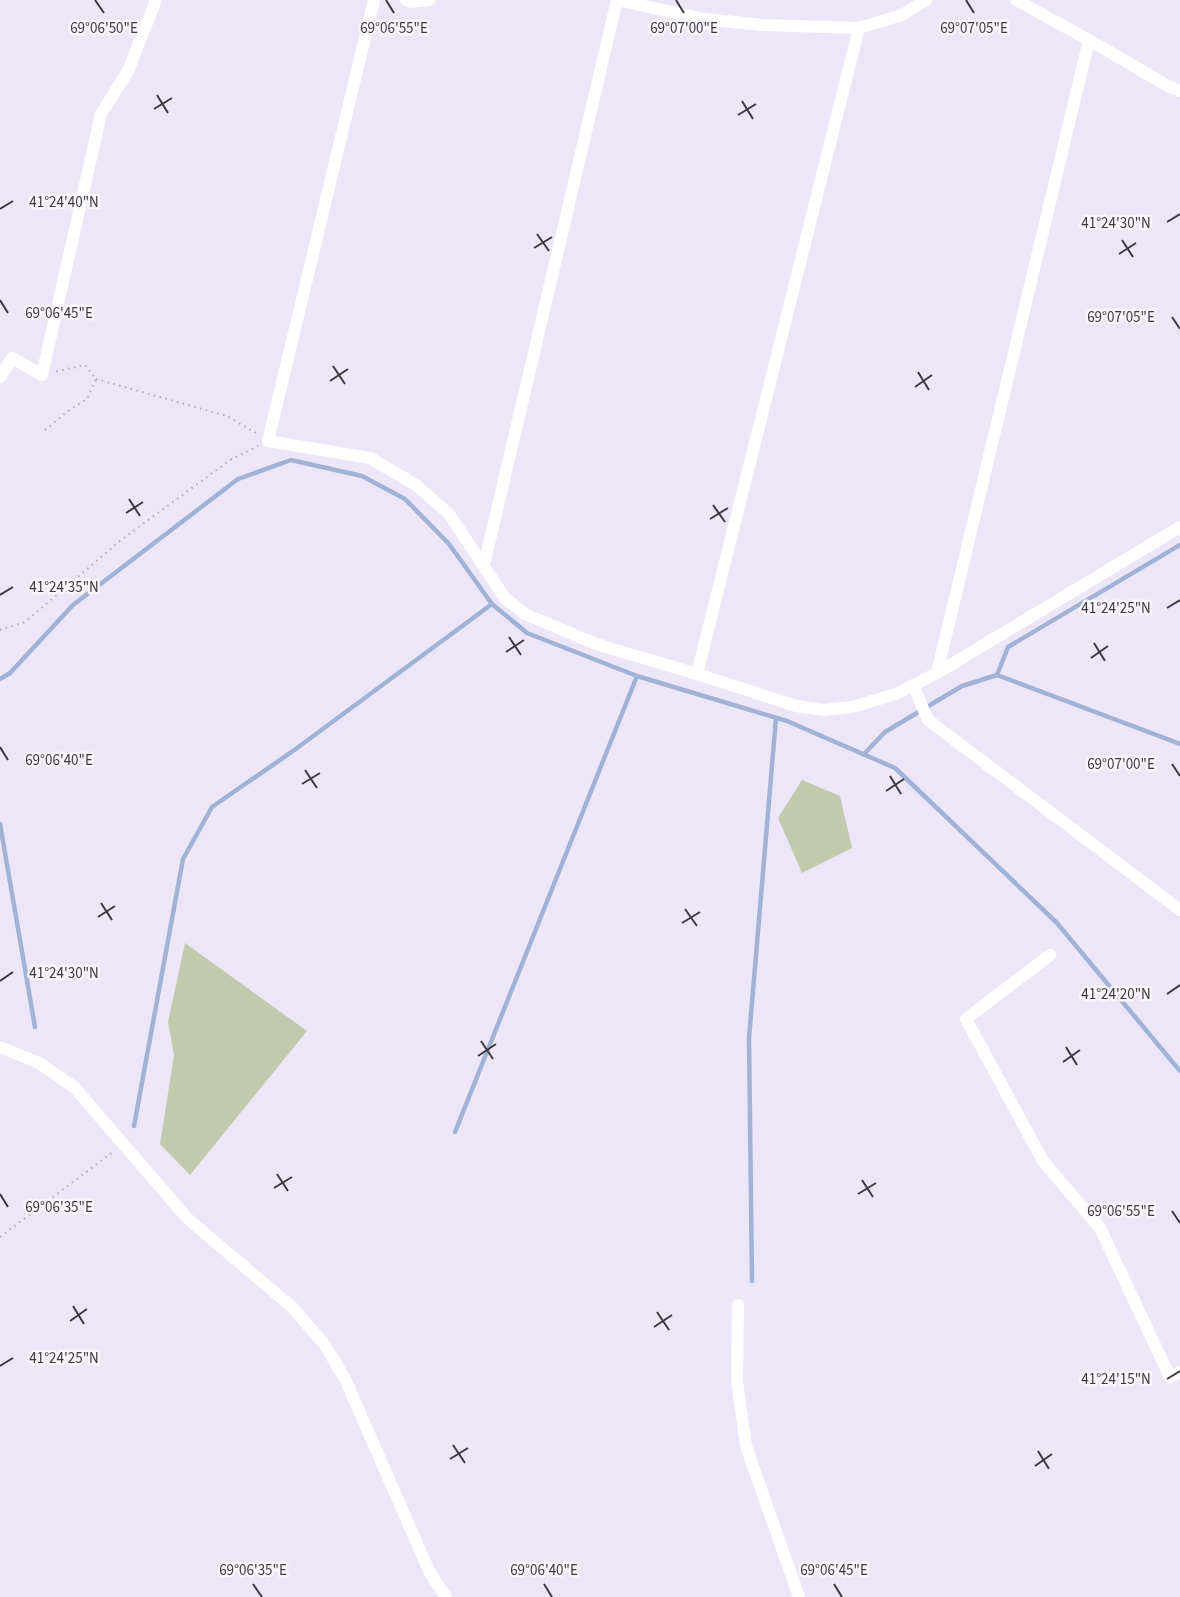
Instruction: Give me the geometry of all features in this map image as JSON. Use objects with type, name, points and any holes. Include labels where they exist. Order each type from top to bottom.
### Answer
[{"type":"street","points":[[0,377],[12,358],[42,375],[101,114],[128,71],[156,0]]},
{"type":"street","points":[[374,0],[268,441],[370,458],[416,484],[449,514],[505,598],[525,614],[596,644],[796,706],[824,710],[852,707],[896,694],[937,673],[1180,527]]},
{"type":"street","points":[[406,0],[411,2],[429,0]]},
{"type":"street","points":[[484,565],[617,0],[705,19],[762,25],[859,28],[902,15],[926,0]]},
{"type":"street","points":[[1016,0],[1180,91]]},
{"type":"street","points":[[697,674],[859,28]]},
{"type":"street","points":[[937,673],[1089,39]]},
{"type":"street","points":[[913,685],[928,720],[1180,910]]},
{"type":"street","points":[[1050,955],[966,1019],[1043,1161],[1100,1228],[1170,1377],[1180,1372]]},
{"type":"street","points":[[0,1047],[39,1063],[74,1087],[189,1219],[292,1307],[325,1346],[346,1381],[430,1573],[446,1597]]},
{"type":"street","points":[[738,1305],[737,1381],[746,1446],[799,1597]]},
{"type":"path","points":[[42,375],[85,365],[96,379],[227,416],[268,441]]},
{"type":"path","points":[[45,430],[87,399],[96,379]]},
{"type":"path","points":[[0,630],[25,622],[120,540],[230,460],[268,441]]},
{"type":"path","points":[[0,1237],[123,1144]]},
{"type":"green space","points":[[802,780],[840,796],[852,848],[802,873],[778,818]]},
{"type":"green space","points":[[185,943],[307,1031],[190,1175],[160,1144],[174,1055],[168,1022]]},
{"type":"waterway","points":[[0,679],[10,673],[73,605],[238,479],[291,460],[362,476],[405,499],[449,544],[492,604],[527,633],[637,676],[787,721],[895,768],[1057,923],[1180,1071]]},
{"type":"waterway","points":[[997,675],[1008,647],[1180,545]]},
{"type":"waterway","points":[[134,1126],[183,859],[212,807],[293,751],[492,604]]},
{"type":"waterway","points":[[864,754],[885,732],[962,686],[997,675],[1180,744]]},
{"type":"waterway","points":[[455,1132],[637,676]]},
{"type":"waterway","points":[[752,1281],[749,1038],[776,718]]},
{"type":"waterway","points":[[0,824],[35,1027]]}]
